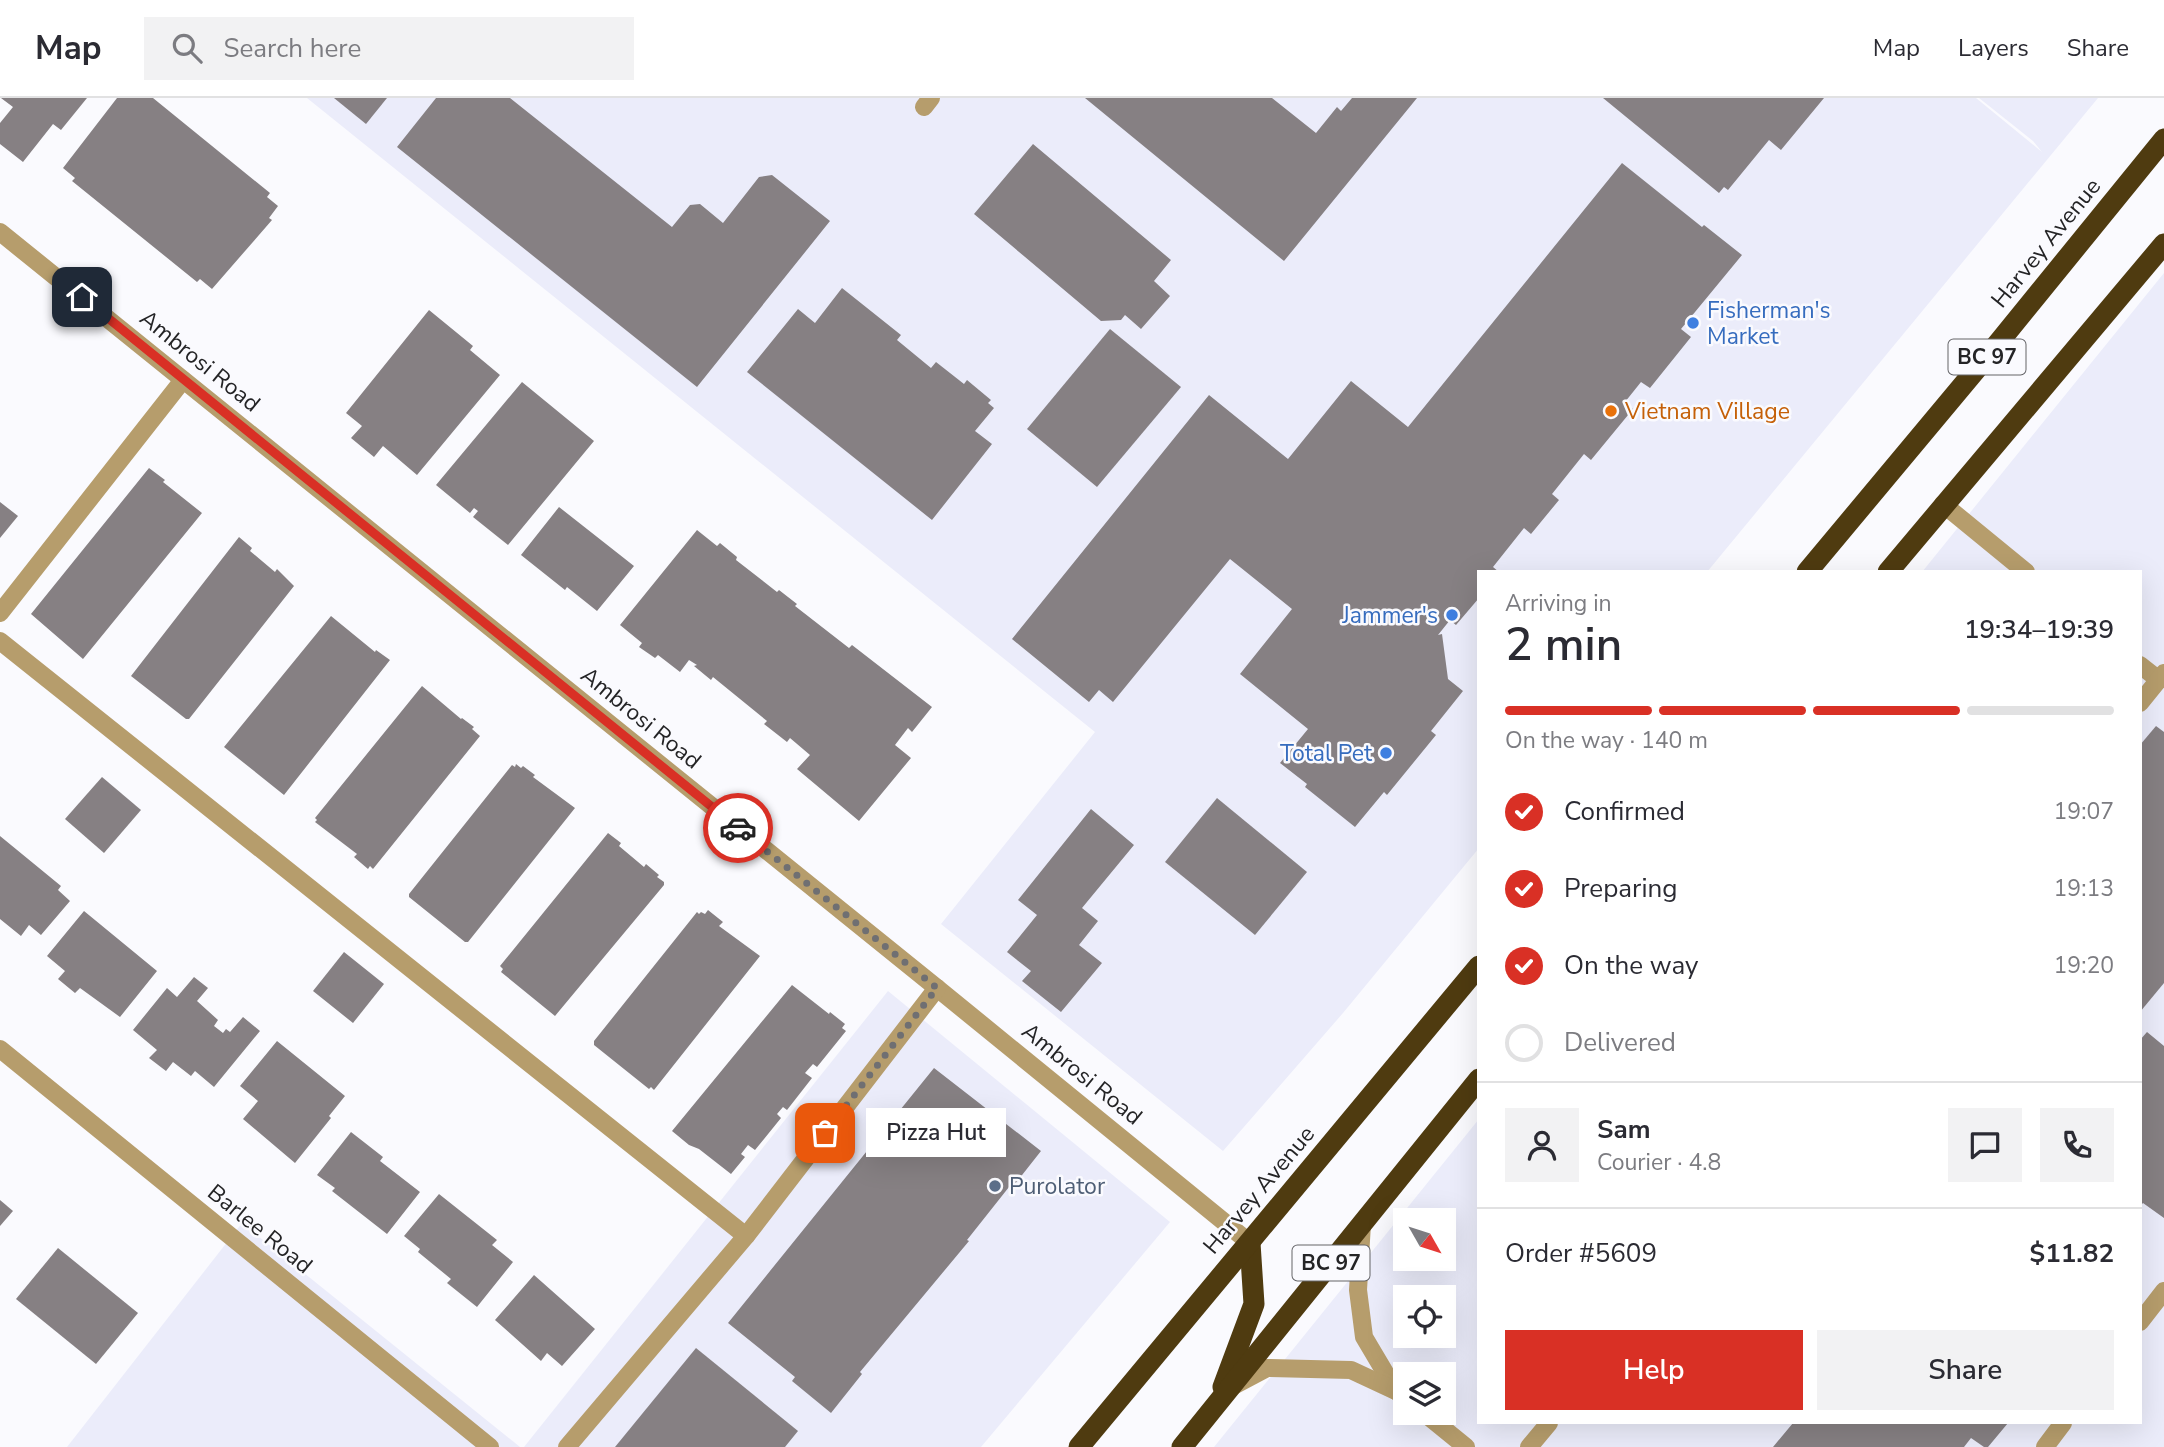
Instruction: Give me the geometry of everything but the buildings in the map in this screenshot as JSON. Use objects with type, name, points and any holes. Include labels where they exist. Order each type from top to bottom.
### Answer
[{"type":"highway","name":"Harvey Avenue","points":[[1809,570],[2164,139]]},
{"type":"highway","name":"BC 97","points":[[1890,570],[2164,244]]},
{"type":"highway","name":"Harvey Avenue","points":[[1079,1447],[1477,969]]},
{"type":"highway","name":"BC 97","points":[[1182,1447],[1477,1081]]},
{"type":"highway","points":[[1216,1406],[1254,1304],[1250,1243]]},
{"type":"street","name":"Ambrosi Road","points":[[0,232],[1250,1243]]},
{"type":"street","points":[[0,613],[183,380]]},
{"type":"street","points":[[1943,504],[2024,570]]},
{"type":"street","points":[[0,641],[746,1236]]},
{"type":"street","points":[[2142,666],[2161,677],[2142,701]]},
{"type":"street","points":[[567,1447],[746,1236],[937,988]]},
{"type":"street","name":"Barlee Road","points":[[0,1049],[490,1447]]},
{"type":"street","points":[[1362,1224],[1358,1290],[1364,1337],[1393,1382]]},
{"type":"street","points":[[2142,1319],[2164,1291]]},
{"type":"street","points":[[1231,1387],[1267,1368],[1280,1368],[1351,1370],[1393,1390]]},
{"type":"street","points":[[1529,1447],[1548,1424]]},
{"type":"street","points":[[2045,1447],[2062,1424]]},
{"type":"street","points":[[1439,1425],[1466,1447]]},
{"type":"shaded area","points":[[307,98],[1976,98],[2042,152],[2033,141],[1979,98],[2098,98],[1709,570],[1477,570],[1477,850],[1343,1013],[1223,1151],[941,924],[1095,732]]},
{"type":"shaded area","points":[[2164,273],[2164,1447],[1214,1447],[1393,1225],[1393,1271],[1456,1271],[1456,1208],[1407,1208],[1477,1121],[1477,1424],[2142,1424],[2142,570],[1924,570]]},
{"type":"shaded area","points":[[888,991],[1170,1222],[981,1447],[524,1447]]},
{"type":"shaded area","points":[[242,1223],[520,1447],[67,1447]]},
{"type":"way so far","points":[[738,828],[937,988],[825,1133]]},
{"type":"place","name":"Fisherman's Market","points":[[1693,323]]},
{"type":"place","name":"Vietnam Village","points":[[1611,411]]},
{"type":"place","name":"Jammer's","points":[[1452,615]]},
{"type":"place","name":"Total Pet","points":[[1386,753]]},
{"type":"place","name":"Pizza Hut","points":[[825,1133]]},
{"type":"place","name":"Purolator","points":[[995,1186]]},
{"type":"route","points":[[82,297],[738,828]]}]
